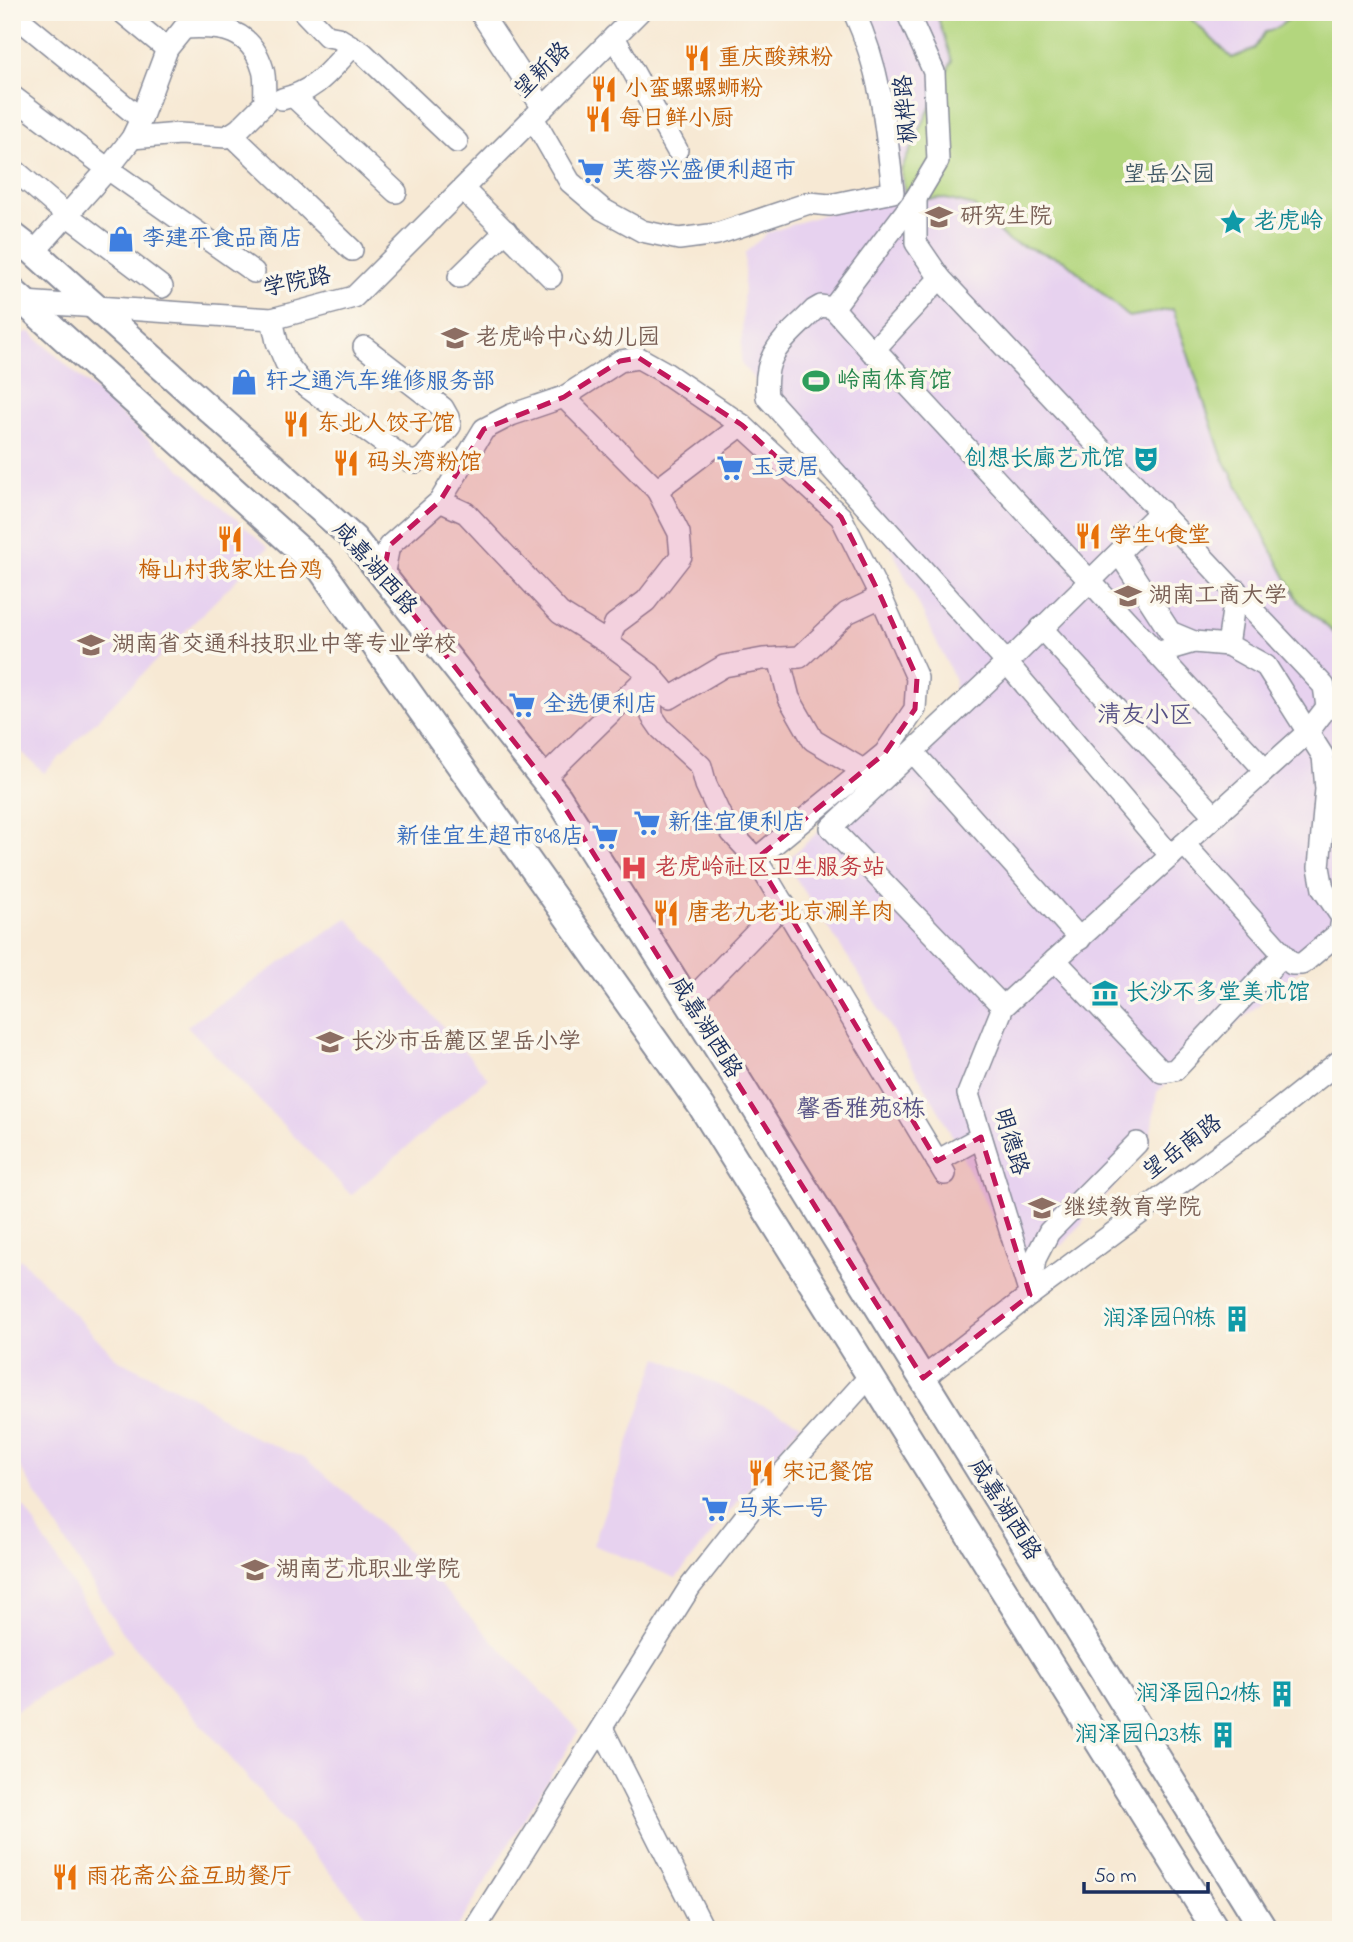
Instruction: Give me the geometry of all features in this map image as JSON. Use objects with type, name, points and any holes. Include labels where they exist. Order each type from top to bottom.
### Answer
[{"type":"main road","name":"咸嘉湖西路","points":[[12,235],[355,539],[558,797],[923,1378],[1264,1930]]},
{"type":"main road","name":"咸嘉湖西路","points":[[16,299],[321,569],[702,1107],[1216,1930]]},
{"type":"street","points":[[122,12],[167,49]]},
{"type":"street","points":[[304,12],[327,36],[338,38],[363,53],[457,142]]},
{"type":"street","points":[[480,12],[538,113],[570,182],[602,209],[642,230],[679,239],[717,234],[809,203],[830,205],[893,192],[882,97],[872,55],[854,12]]},
{"type":"street","name":"枫桦路","points":[[833,308],[916,198],[938,162],[934,72],[907,12]]},
{"type":"street","points":[[12,13],[137,129],[179,134],[227,137],[265,103],[293,96],[318,83],[352,47]]},
{"type":"street","name":"望新路","points":[[485,167],[638,13]]},
{"type":"street","points":[[34,252],[108,169],[137,129],[167,49],[191,20],[232,31],[251,44],[263,70],[265,103]]},
{"type":"street","points":[[614,37],[677,150]]},
{"type":"street","points":[[12,96],[108,169],[254,272]]},
{"type":"street","points":[[293,96],[396,192]]},
{"type":"street","points":[[232,134],[352,250]]},
{"type":"street","name":"学院路","points":[[16,299],[272,319],[354,297],[485,167]]},
{"type":"street","points":[[12,168],[67,215],[162,287]]},
{"type":"street","points":[[463,189],[551,277]]},
{"type":"street","points":[[916,198],[916,243],[940,278],[1324,685],[1327,707]]},
{"type":"street","points":[[460,277],[506,232]]},
{"type":"street","points":[[872,352],[940,278]]},
{"type":"street","points":[[1265,770],[882,357],[872,352],[833,308],[821,306],[814,310],[773,353],[765,379],[767,397],[1177,850],[1292,964],[1302,964],[1340,932],[1341,925]]},
{"type":"street","points":[[272,319],[277,342],[286,363],[303,384],[407,460],[416,462],[424,457],[450,426],[448,417],[443,408],[364,347]]},
{"type":"street","points":[[383,576],[389,545],[440,501],[484,429],[511,415],[564,397],[620,361],[639,358],[742,425],[841,517],[917,678],[915,709],[885,753],[756,859]]},
{"type":"street","points":[[564,397],[657,490],[679,533],[681,555],[646,601],[615,624],[608,643]]},
{"type":"street","points":[[657,490],[742,425]]},
{"type":"street","points":[[440,501],[466,513],[560,613],[608,643],[655,681],[670,698],[724,666],[800,657],[847,613],[881,597]]},
{"type":"street","points":[[1161,512],[1007,663],[831,828],[1003,1007],[1308,732],[1341,686]]},
{"type":"street","points":[[1119,553],[1170,632],[1194,642],[1228,645],[1266,666],[1308,732],[1322,756],[1326,789],[1319,867],[1323,888],[1341,916]]},
{"type":"street","points":[[1228,645],[1236,590]]},
{"type":"street","points":[[1041,628],[1215,816]]},
{"type":"street","points":[[1156,653],[1194,642]]},
{"type":"street","points":[[779,658],[789,698],[813,740],[863,770]]},
{"type":"street","points":[[544,779],[655,681]]},
{"type":"street","points":[[655,681],[651,700],[652,716],[661,729],[701,766],[706,785],[720,815],[732,833],[756,859],[941,1168],[981,1137]]},
{"type":"street","points":[[913,752],[1080,939]]},
{"type":"street","points":[[688,1003],[783,904]]},
{"type":"street","points":[[1055,960],[1162,1072],[1175,1070],[1283,955]]},
{"type":"street","name":"明德路","points":[[1003,1007],[968,1094],[1030,1295]]},
{"type":"street","name":"望岳南路","points":[[923,1378],[1341,1060]]},
{"type":"street","points":[[1030,1295],[1035,1259],[1049,1232],[1137,1143]]},
{"type":"street","points":[[474,1930],[691,1587],[760,1498],[870,1376]]},
{"type":"street","points":[[602,1728],[704,1930]]},
{"type":"highlighted area","points":[[639,358],[742,425],[841,517],[917,678],[915,709],[885,753],[756,859],[937,1161],[981,1137],[1030,1295],[923,1378],[558,797],[383,576],[389,546],[440,501],[484,429],[564,397],[620,361]]},
{"type":"shaded area","name":"湖南工商大学","points":[[862,12],[1341,12],[1341,734],[1327,756],[1341,818],[1341,934],[1157,1092],[1149,1145],[1063,1245],[1011,1254],[943,1118],[855,968],[785,862],[954,709],[955,680],[874,512],[741,364],[745,253],[767,233],[879,196],[902,175],[884,59]]},
{"type":"shaded area","name":"湖南省交通科技职业中等专业学校","points":[[29,331],[268,548],[44,773],[12,743],[12,339]]},
{"type":"shaded area","name":"长沙市岳麓区望岳小学","points":[[347,918],[488,1078],[351,1195],[187,1026]]},
{"type":"shaded area","name":"湖南艺术职业学院","points":[[21,1259],[117,1359],[192,1396],[245,1433],[306,1459],[367,1510],[579,1730],[456,1930],[379,1930],[121,1631],[12,1454],[12,1265]]},
{"type":"shaded area","points":[[658,1357],[801,1424],[676,1578],[593,1545]]},
{"type":"shaded area","points":[[24,1507],[114,1651],[12,1713],[12,1514]]},
{"type":"green space","name":"望岳公园","points":[[936,12],[1184,12],[1232,58],[1254,49],[1265,32],[1295,15],[1306,12],[1311,18],[1321,12],[1341,12],[1341,639],[1299,602],[1222,456],[1173,309],[1129,317],[1064,260],[1008,241],[974,206],[942,198],[906,201],[901,170],[952,61]]},
{"type":"place","name":"重庆酸辣粉","points":[[697,58]]},
{"type":"place","name":"小蛮螺螺蛳粉","points":[[604,89]]},
{"type":"place","name":"每日鲜小厨","points":[[598,119]]},
{"type":"place","name":"芙蓉兴盛便利超市","points":[[591,171]]},
{"type":"place","name":"研究生院","points":[[939,217]]},
{"type":"place","name":"老虎岭","points":[[1233,222]]},
{"type":"place","name":"李建平食品商店","points":[[121,239]]},
{"type":"place","name":"老虎岭中心幼儿园","points":[[455,338]]},
{"type":"place","name":"岭南体育馆","points":[[816,381]]},
{"type":"place","name":"轩之通汽车维修服务部","points":[[244,382]]},
{"type":"place","name":"东北人饺子馆","points":[[296,424]]},
{"type":"place","name":"创想长廊艺术馆","points":[[1146,459]]},
{"type":"place","name":"码头湾粉馆","points":[[346,463]]},
{"type":"place","name":"玉灵居","points":[[730,468]]},
{"type":"place","name":"学生4食堂","points":[[1088,536]]},
{"type":"place","name":"梅山村我家灶台鸡","points":[[230,539]]},
{"type":"place","name":"湖南工商大学","points":[[1128,596]]},
{"type":"place","name":"湖南省交通科技职业中等专业学校","points":[[91,645]]},
{"type":"place","name":"全选便利店","points":[[522,705]]},
{"type":"place","name":"新佳宜便利店","points":[[647,823]]},
{"type":"place","name":"新佳宜生超市848店","points":[[605,837]]},
{"type":"place","name":"老虎岭社区卫生服务站","points":[[634,868]]},
{"type":"place","name":"唐老九老北京涮羊肉","points":[[666,913]]},
{"type":"place","name":"长沙不多堂美术馆","points":[[1105,993]]},
{"type":"place","name":"长沙市岳麓区望岳小学","points":[[330,1042]]},
{"type":"place","name":"继续教育学院","points":[[1042,1208]]},
{"type":"place","name":"润泽园A9栋","points":[[1237,1319]]},
{"type":"place","name":"宋记餐馆","points":[[761,1473]]},
{"type":"place","name":"马来一号","points":[[715,1509]]},
{"type":"place","name":"湖南艺术职业学院","points":[[255,1570]]},
{"type":"place","name":"润泽园A21栋","points":[[1282,1694]]},
{"type":"place","name":"润泽园A23栋","points":[[1223,1735]]},
{"type":"place","name":"雨花斋公益互助餐厅","points":[[65,1877]]},
{"type":"district","name":"清友小区","points":[[1145,716]]},
{"type":"district","name":"馨香雅苑8栋","points":[[861,1110]]}]
